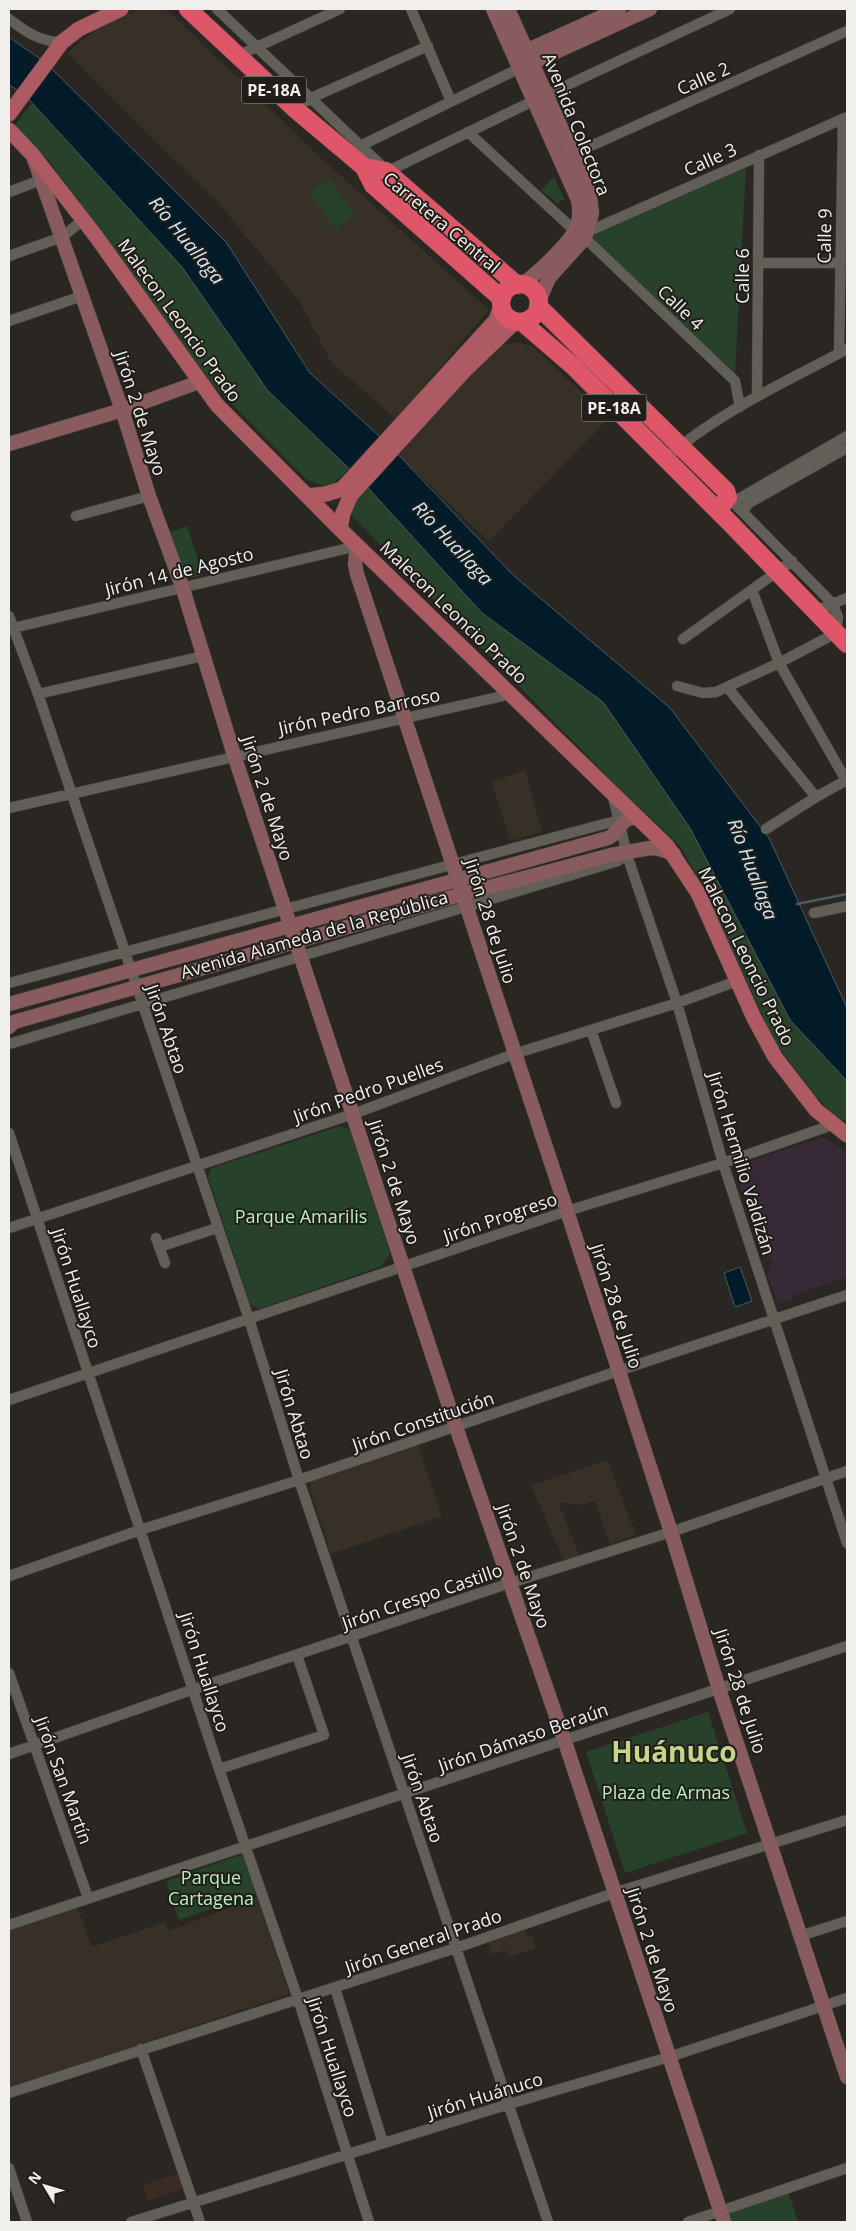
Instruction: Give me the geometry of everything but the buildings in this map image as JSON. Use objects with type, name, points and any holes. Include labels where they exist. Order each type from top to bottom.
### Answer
[{"type":"highway","name":"Carretera Central","points":[[189,9],[294,108],[353,149],[373,185],[501,302]]},
{"type":"highway","name":"Carretera Central","points":[[364,167],[386,171],[519,285]]},
{"type":"highway","points":[[519,285],[533,290],[538,303],[533,317],[518,322],[508,318],[501,302],[510,287],[519,285]]},
{"type":"highway","name":"PE-18A","points":[[538,303],[726,491],[726,503]]},
{"type":"highway","name":"PE-18A","points":[[518,322],[573,366],[665,459],[726,503],[777,572],[842,638]]},
{"type":"main road","points":[[11,110],[61,43],[79,29],[122,9]]},
{"type":"main road","name":"Malecon Leoncio Prado","points":[[10,134],[32,154],[83,220],[217,405],[357,546],[512,694],[674,854],[698,893],[737,981],[775,1057],[816,1110],[832,1125],[847,1135]]},
{"type":"main road","points":[[340,529],[346,492],[432,400],[496,320],[501,302]]},
{"type":"main road","points":[[432,400],[518,322]]},
{"type":"main road","points":[[307,496],[346,492]]},
{"type":"street","points":[[217,9],[311,98],[353,149],[386,171]]},
{"type":"street","points":[[237,56],[340,9]]},
{"type":"street","points":[[411,9],[451,102]]},
{"type":"street","name":"Avenida Colectora","points":[[493,9],[546,95],[590,196],[592,213],[582,234]]},
{"type":"street","name":"Avenida Colectora","points":[[508,9],[533,100],[578,200],[582,234]]},
{"type":"street","points":[[353,149],[451,102],[523,60],[619,9]]},
{"type":"street","points":[[523,60],[636,12],[650,9]]},
{"type":"street","points":[[546,95],[730,9]]},
{"type":"street","points":[[9,19],[32,36],[49,42],[61,43]]},
{"type":"street","name":"Calle 2","points":[[572,154],[847,31]]},
{"type":"street","points":[[294,108],[311,98],[428,46]]},
{"type":"street","points":[[373,185],[386,171],[533,100]]},
{"type":"street","name":"Calle 3","points":[[582,234],[845,118]]},
{"type":"street","name":"Calle 9","points":[[843,351],[839,263],[845,118]]},
{"type":"street","name":"Calle 4","points":[[468,132],[582,234],[735,381],[740,407]]},
{"type":"street","name":"Jirón 2 de Mayo","points":[[32,154],[122,410],[149,496],[182,586],[234,755],[456,1427],[564,1740],[722,2216]]},
{"type":"street","name":"Calle 6","points":[[757,397],[759,155]]},
{"type":"street","points":[[9,192],[41,180]]},
{"type":"street","points":[[9,256],[62,237],[83,220]]},
{"type":"street","points":[[519,285],[537,274],[582,234]]},
{"type":"street","points":[[538,303],[549,278],[582,234]]},
{"type":"street","points":[[758,263],[839,263]]},
{"type":"street","points":[[9,321],[82,296]]},
{"type":"street","points":[[665,459],[681,445],[740,407],[843,351]]},
{"type":"street","points":[[9,444],[122,410],[199,382]]},
{"type":"street","points":[[726,503],[847,436]]},
{"type":"street","points":[[743,510],[749,503],[847,448]]},
{"type":"street","points":[[76,516],[149,496]]},
{"type":"street","points":[[677,686],[703,693],[716,692],[779,663],[842,638],[838,617],[832,603],[743,510],[726,503]]},
{"type":"street","name":"Jirón 14 de Agosto","points":[[11,629],[182,586],[357,546]]},
{"type":"street","name":"Jirón 28 de Julio","points":[[357,546],[355,564],[358,574],[671,1532],[719,1689],[847,2075]]},
{"type":"street","points":[[683,639],[792,561]]},
{"type":"street","points":[[752,590],[779,663],[847,781],[766,829]]},
{"type":"street","points":[[815,611],[847,598]]},
{"type":"street","name":"Jirón Abtao","points":[[9,616],[11,629],[38,694],[249,1319],[299,1480],[548,2222]]},
{"type":"street","points":[[38,694],[203,656]]},
{"type":"street","points":[[728,688],[816,798]]},
{"type":"street","name":"Jirón Pedro Barroso","points":[[9,808],[71,795],[234,755],[512,694]]},
{"type":"street","name":"Jirón Hermilio Valdizán","points":[[612,792],[627,852],[677,1003],[723,1163],[847,1543]]},
{"type":"street","name":"Avenida Alameda de la República","points":[[9,1004],[458,878],[608,838],[616,833],[626,819],[631,817],[640,819]]},
{"type":"street","name":"Avenida Alameda de la República","points":[[9,984],[612,822],[620,826]]},
{"type":"street","name":"Avenida Alameda de la República","points":[[9,1027],[14,1022],[463,894],[627,852],[650,848],[674,854]]},
{"type":"street","name":"Avenida Alameda de la República","points":[[9,1044],[467,908],[618,861],[627,852]]},
{"type":"street","points":[[814,913],[847,906]]},
{"type":"street","name":"Jirón Pedro Puelles","points":[[9,1228],[353,1114],[514,1054],[677,1003],[737,981]]},
{"type":"street","points":[[591,1030],[616,1104]]},
{"type":"street","name":"Jirón Progreso","points":[[9,1400],[404,1268],[567,1211],[723,1163],[832,1125]]},
{"type":"street","name":"Jirón Huallayco","points":[[9,1133],[219,1768],[298,1999],[369,2222]]},
{"type":"street","points":[[165,1263],[158,1242],[217,1228]]},
{"type":"street","name":"Jirón Constitución","points":[[9,1576],[140,1530],[299,1480],[618,1370],[847,1295]]},
{"type":"street","name":"Jirón Crespo Castillo","points":[[9,1754],[194,1689],[510,1583],[671,1532],[847,1471]]},
{"type":"street","name":"Jirón Dámaso Beraún","points":[[9,1925],[847,1646]]},
{"type":"street","points":[[219,1768],[324,1734],[297,1655]]},
{"type":"street","name":"Jirón San Martín","points":[[9,1673],[88,1898]]},
{"type":"street","name":"Jirón General Prado","points":[[9,2093],[456,1948],[614,1893],[847,1820]]},
{"type":"street","points":[[800,1936],[847,1921]]},
{"type":"street","points":[[335,1988],[383,2143]]},
{"type":"street","name":"Jirón Huánuco","points":[[131,2222],[194,2204],[509,2104],[669,2058],[847,1998]]},
{"type":"street","points":[[141,2049],[200,2222]]},
{"type":"street","points":[[9,2168],[27,2222]]},
{"type":"street","points":[[688,2222],[722,2216],[847,2168]]},
{"type":"shaded area","points":[[139,9],[166,9],[319,156],[489,310],[396,419],[331,362],[300,302],[223,208],[67,53],[95,30]]},
{"type":"shaded area","points":[[516,342],[532,346],[609,418],[489,541],[399,456],[479,362],[495,347]]},
{"type":"shaded area","points":[[525,770],[542,832],[510,841],[492,782]]},
{"type":"shaded area","points":[[823,1137],[847,1152],[847,1277],[794,1295],[793,1299],[778,1304],[767,1274],[773,1261],[763,1254],[749,1214],[755,1202],[743,1196],[736,1171],[740,1165]]},
{"type":"shaded area","points":[[418,1445],[442,1516],[331,1554],[309,1487],[312,1481]]},
{"type":"shaded area","points":[[607,1460],[636,1535],[610,1544],[595,1500],[581,1505],[558,1502],[579,1555],[564,1561],[531,1485]]},
{"type":"shaded area","points":[[257,1897],[289,1994],[9,2089],[9,1931],[77,1907],[92,1947],[164,1922],[168,1931]]},
{"type":"shaded area","points":[[525,1930],[527,1937],[532,1936],[535,1948],[509,1957],[507,1950],[492,1954],[487,1940]]},
{"type":"shaded area","points":[[178,2173],[183,2189],[148,2201],[143,2185]]},
{"type":"green space","points":[[32,103],[182,267],[268,391],[349,469],[328,488],[306,479],[203,375],[49,161],[14,127]]},
{"type":"green space","points":[[746,168],[735,374],[591,236]]},
{"type":"green space","points":[[554,177],[565,200],[561,200],[558,204],[541,190]]},
{"type":"green space","points":[[330,179],[355,215],[335,229],[310,193]]},
{"type":"green space","points":[[366,486],[482,613],[603,702],[690,828],[790,1020],[847,1081],[847,1122],[834,1115],[815,1095],[774,1041],[709,899],[681,847],[615,784],[351,515],[353,501]]},
{"type":"green space","points":[[187,526],[203,575],[188,579],[182,574],[169,533]]},
{"type":"green space","name":"Parque Amarilis","points":[[340,1126],[350,1130],[390,1253],[382,1266],[259,1309],[250,1304],[208,1177],[212,1168]]},
{"type":"green space","name":"Plaza de Armas","points":[[708,1712],[747,1833],[625,1873],[586,1752]]},
{"type":"green space","name":"Parque Cartagena","points":[[243,1854],[257,1893],[179,1920],[166,1881]]},
{"type":"green space","points":[[788,2191],[798,2222],[728,2222],[725,2213]]},
{"type":"water","name":"Río Huallaga","points":[[9,37],[46,63],[226,242],[310,373],[389,445],[513,575],[670,708],[769,838],[847,1008],[847,1081],[790,1020],[690,828],[603,702],[482,613],[359,478],[268,391],[182,267],[24,94],[9,85]]},
{"type":"water","points":[[740,1267],[752,1301],[735,1307],[724,1273]]},
{"type":"waterway","points":[[797,904],[847,894]]},
{"type":"district","name":"Huánuco","points":[[674,1751]]}]
